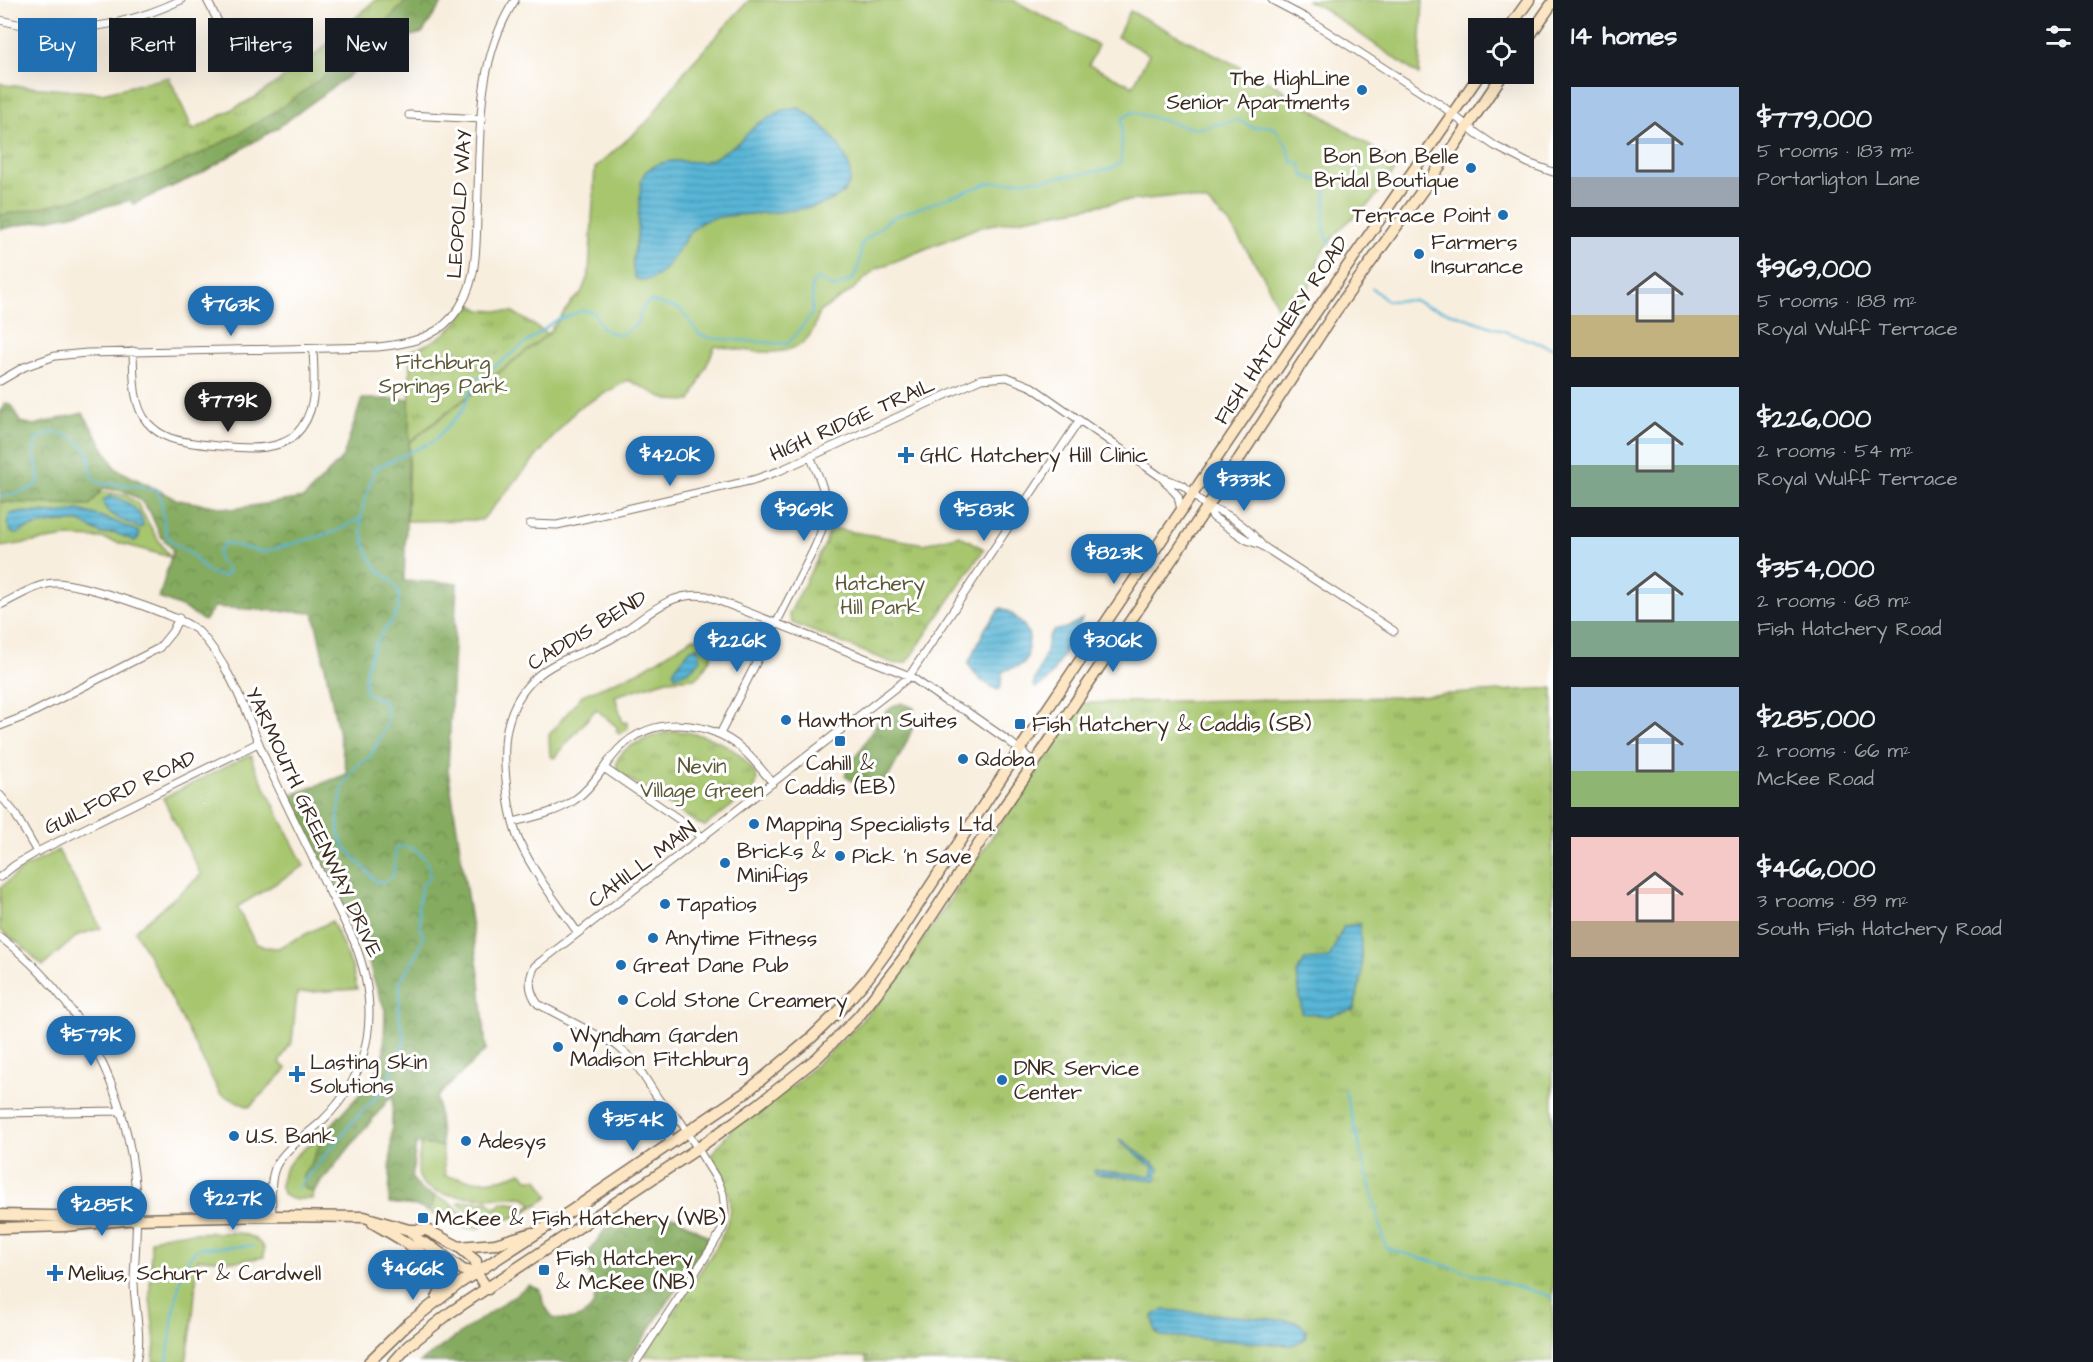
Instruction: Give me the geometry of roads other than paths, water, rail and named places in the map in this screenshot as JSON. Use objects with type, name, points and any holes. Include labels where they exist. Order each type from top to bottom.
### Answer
[{"type":"main road","points":[[1516,18],[1529,0]]},
{"type":"main road","points":[[1534,30],[1553,2]]},
{"type":"main road","name":"FISH HATCHERY ROAD","points":[[394,1362],[408,1346],[434,1324],[697,1149],[796,1075],[859,1016],[906,955],[986,833],[1208,507],[1460,120],[1476,84]]},
{"type":"main road","name":"FISH HATCHERY ROAD","points":[[369,1362],[435,1301],[745,1093],[810,1039],[839,1011],[867,979],[891,946],[1288,351],[1460,120],[1494,84]]},
{"type":"main road","points":[[0,1215],[65,1215],[136,1219]]},
{"type":"main road","points":[[0,1228],[65,1226],[136,1219],[272,1216],[364,1217],[409,1230],[427,1230],[459,1247],[476,1261],[476,1273],[488,1289]]},
{"type":"main road","points":[[364,1217],[407,1243],[432,1263],[442,1284],[440,1295],[435,1301]]},
{"type":"main road","points":[[409,1230],[420,1241],[463,1270],[476,1273]]},
{"type":"main road","points":[[459,1247],[495,1244],[541,1231]]},
{"type":"street","points":[[0,20],[64,30],[76,29],[135,19],[181,0]]},
{"type":"street","points":[[207,0],[216,18]]},
{"type":"street","name":"LEOPOLD WAY","points":[[0,381],[24,367],[55,356],[133,351],[384,346],[431,335],[453,317],[472,281],[476,249],[484,76],[499,29],[515,0]]},
{"type":"street","points":[[1272,0],[1306,18],[1442,105],[1495,146],[1528,163],[1553,172]]},
{"type":"street","name":"LEOPOLD WAY","points":[[409,115],[482,118]]},
{"type":"street","points":[[133,351],[136,395],[148,423],[159,432],[184,442],[260,448],[274,446],[290,439],[304,424],[313,404],[313,349]]},
{"type":"street","name":"HIGH RIDGE TRAIL","points":[[530,524],[557,525],[753,480],[779,471],[987,378],[1007,377],[1023,383],[1161,477],[1184,486],[1208,507],[1213,517],[1247,540],[1261,544],[1394,631]]},
{"type":"street","name":"CAHILL MAIN","points":[[636,1362],[723,1228],[725,1212],[723,1194],[719,1183],[681,1122],[659,1100],[634,1061],[616,1045],[538,1004],[530,986],[530,978],[535,966],[910,676],[1079,421]]},
{"type":"street","points":[[720,734],[825,523],[824,488],[810,456]]},
{"type":"street","name":"HIGH RIDGE TRAIL","points":[[1161,477],[1178,496],[1181,511]]},
{"type":"street","name":"YARMOUTH GREENWAY DRIVE","points":[[0,605],[42,585],[71,584],[179,618],[198,630],[223,664],[287,805],[354,941],[365,972],[370,1007],[365,1050],[346,1094],[334,1109],[276,1166],[272,1189],[272,1216]]},
{"type":"street","name":"CADDIS BEND","points":[[578,933],[545,888],[520,843],[513,822],[507,781],[506,746],[507,729],[512,712],[521,695],[542,672],[560,661],[619,635],[657,607],[682,597],[707,597],[910,676],[945,701],[966,711],[1010,742],[1035,764]]},
{"type":"street","points":[[0,726],[98,680],[159,648],[172,632],[179,618]]},
{"type":"street","points":[[513,822],[546,813],[574,800],[585,791],[626,742],[655,728],[683,725],[720,734],[744,750],[772,783]]},
{"type":"street","name":"GUILFORD ROAD","points":[[0,877],[38,852],[258,742]]},
{"type":"street","points":[[604,768],[696,831],[702,839]]},
{"type":"street","points":[[0,795],[14,812],[38,852]]},
{"type":"street","points":[[0,938],[34,967],[74,1014],[100,1057],[122,1110],[135,1183],[134,1296],[139,1344],[136,1362]]},
{"type":"street","name":"CAHILL MAIN","points":[[659,1100],[669,1131],[669,1145]]},
{"type":"street","points":[[0,1113],[122,1110]]},
{"type":"water","points":[[799,108],[827,131],[839,145],[847,161],[850,181],[840,195],[821,204],[796,210],[720,217],[704,221],[687,237],[658,276],[648,280],[636,279],[633,258],[642,177],[646,171],[658,164],[672,161],[703,162],[716,157],[739,142],[757,124],[783,110]]},
{"type":"water","points":[[111,496],[136,510],[143,526],[137,527],[111,514],[103,500]]},
{"type":"water","points":[[79,510],[139,532],[139,537],[135,541],[113,532],[102,534],[80,522],[39,525],[25,529],[18,534],[12,533],[7,523],[10,514],[18,512],[58,513]]},
{"type":"water","points":[[1001,608],[1020,621],[1028,633],[1029,640],[1025,660],[1020,666],[1002,673],[1001,687],[998,690],[980,680],[968,664],[986,627]]},
{"type":"water","points":[[1082,619],[1050,677],[1045,683],[1035,688],[1033,685],[1045,655],[1048,638],[1053,631],[1066,628]]},
{"type":"water","points":[[698,647],[700,657],[695,666],[675,676],[673,671],[691,649]]},
{"type":"water","points":[[1360,924],[1362,974],[1354,1010],[1328,1016],[1302,1013],[1297,973],[1305,960],[1329,958],[1344,926]]},
{"type":"water","points":[[1121,1139],[1159,1168],[1156,1180],[1094,1174],[1094,1170],[1152,1176],[1154,1168],[1119,1141]]},
{"type":"water","points":[[1165,1310],[1291,1321],[1299,1323],[1306,1330],[1305,1339],[1292,1345],[1161,1336],[1155,1331],[1153,1316]]},
{"type":"waterway","points":[[298,1188],[348,1127],[386,1086],[405,1040],[399,1017],[400,981],[415,958],[423,938],[418,908],[422,885],[430,875],[422,855],[408,847],[397,847],[392,877],[385,882],[377,882],[344,846],[338,832],[343,786],[355,767],[370,757],[386,726],[388,715],[383,701],[365,692],[365,677],[374,648],[399,605],[399,594],[395,586],[371,559],[362,532],[362,513],[374,469],[434,441],[462,411],[475,381],[555,321],[583,310],[595,313],[603,329],[621,335],[638,323],[642,309],[650,301],[680,309],[699,334],[709,338],[788,344],[812,314],[812,284],[818,279],[833,288],[853,279],[859,265],[862,243],[891,218],[989,183],[1048,179],[1110,169],[1120,163],[1122,119],[1132,112],[1195,129],[1238,120],[1254,128],[1264,126],[1275,128],[1286,144],[1292,162],[1300,163],[1304,176],[1322,183],[1325,188],[1325,229],[1334,246]]},
{"type":"waterway","points":[[1372,288],[1387,301],[1414,300],[1553,348]]},
{"type":"waterway","points":[[0,496],[26,490],[39,482],[35,456],[36,440],[57,433],[70,436],[82,445],[89,454],[93,478],[99,483],[136,486],[159,492],[164,526],[170,540],[191,554],[204,569],[212,574],[224,576],[228,572],[226,566],[219,562],[218,552],[225,543],[263,552],[334,532],[361,518]]},
{"type":"waterway","points":[[1345,1090],[1386,1248],[1553,1297]]},
{"type":"waterway","points":[[167,1362],[180,1281],[192,1254],[200,1248],[253,1246]]},
{"type":"place","name":"The HighLine Senior Apartments","points":[[1362,90]]},
{"type":"place","name":"Bon Bon Belle Bridal Boutique","points":[[1471,168]]},
{"type":"place","name":"Terrace Point","points":[[1503,215]]},
{"type":"place","name":"Farmers Insurance","points":[[1419,254]]},
{"type":"place","name":"GHC Hatchery Hill Clinic","points":[[906,455]]},
{"type":"place","name":"Hawthorn Suites","points":[[786,720]]},
{"type":"place","name":"Fish Hatchery & Caddis (SB)","points":[[1020,724]]},
{"type":"place","name":"Cahill & Caddis (EB)","points":[[840,741]]},
{"type":"place","name":"Qdoba","points":[[963,759]]},
{"type":"place","name":"Mapping Specialists Ltd.","points":[[754,824]]},
{"type":"place","name":"Pick 'n Save","points":[[840,856]]},
{"type":"place","name":"Bricks & Minifigs","points":[[725,863]]},
{"type":"place","name":"Tapatios","points":[[665,904]]},
{"type":"place","name":"Anytime Fitness","points":[[653,938]]},
{"type":"place","name":"Great Dane Pub","points":[[621,965]]},
{"type":"place","name":"Cold Stone Creamery","points":[[623,1000]]},
{"type":"place","name":"Wyndham Garden Madison Fitchburg","points":[[558,1047]]},
{"type":"place","name":"Lasting Skin Solutions","points":[[297,1074]]},
{"type":"place","name":"DNR Service Center","points":[[1002,1080]]},
{"type":"place","name":"U.S. Bank","points":[[234,1136]]},
{"type":"place","name":"Adesys","points":[[466,1141]]},
{"type":"place","name":"McKee & Fish Hatchery (WB)","points":[[423,1218]]},
{"type":"place","name":"Fish Hatchery & McKee (NB)","points":[[544,1270]]},
{"type":"place","name":"Melius, Schurr & Cardwell","points":[[55,1273]]},
{"type":"park label","name":"Fitchburg Springs Park","points":[[443,374]]},
{"type":"park label","name":"Hatchery Hill Park","points":[[880,595]]},
{"type":"park label","name":"Nevin Village Green","points":[[702,778]]}]
